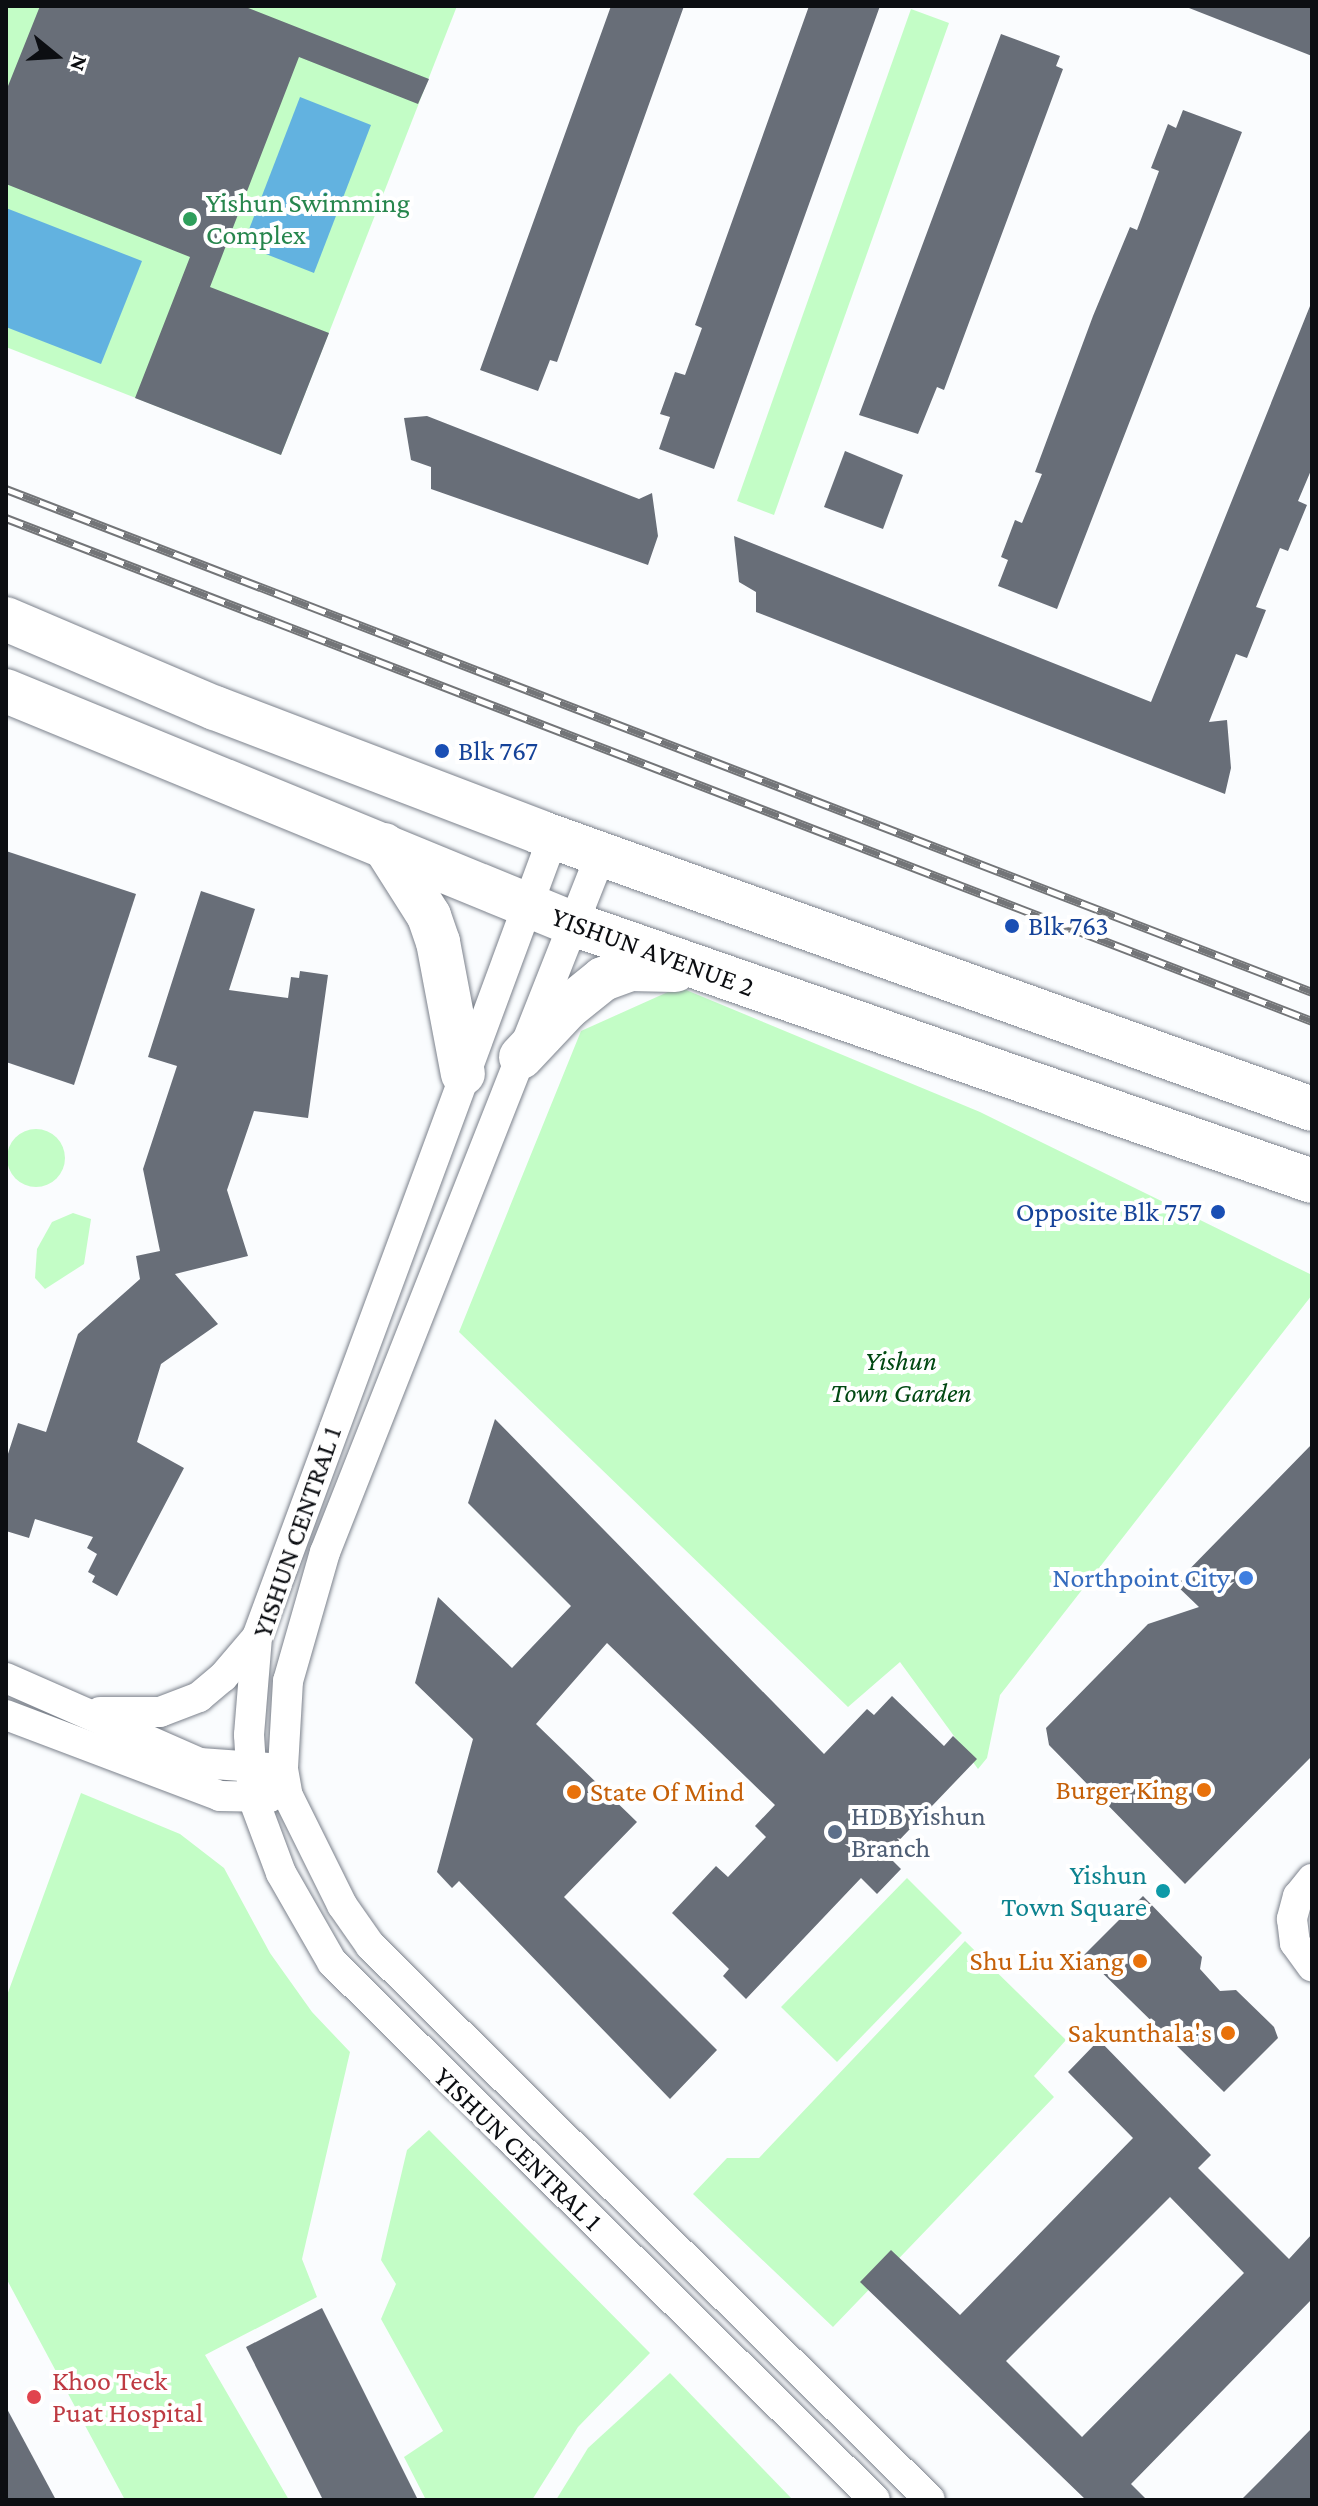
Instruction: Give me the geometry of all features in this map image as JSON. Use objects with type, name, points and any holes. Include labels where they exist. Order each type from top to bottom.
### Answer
[{"type":"main road","points":[[6,619],[215,708],[553,837],[1312,1109]]},
{"type":"main road","name":"YISHUN AVENUE 2","points":[[6,691],[576,925],[1312,1181]]},
{"type":"main road","points":[[384,845],[429,916],[438,942],[463,1074]]},
{"type":"main road","points":[[521,1057],[574,1001],[615,974],[656,967],[716,976]]},
{"type":"street","name":"YISHUN CENTRAL 1","points":[[553,837],[257,1637],[251,1767],[253,1798],[281,1873],[332,1962],[875,2500]]},
{"type":"street","name":"YISHUN CENTRAL 1","points":[[601,854],[576,925],[325,1552],[288,1681],[285,1782],[342,1905],[370,1945],[930,2500]]},
{"type":"street","points":[[91,1712],[160,1712],[199,1697],[223,1677],[257,1637]]},
{"type":"street","points":[[6,1678],[91,1712],[200,1763],[251,1767],[285,1782]]},
{"type":"street","points":[[6,1715],[191,1786],[253,1798],[285,1782]]},
{"type":"street","points":[[1312,1879],[1298,1896],[1292,1919],[1295,1943],[1312,1966]]},
{"type":"green space","name":"Yishun Swimming Complex","points":[[6,6],[457,6],[281,455],[6,347]]},
{"type":"green space","points":[[911,9],[949,23],[774,515],[737,501]]},
{"type":"green space","name":"Yishun Town Garden","points":[[679,987],[980,1112],[1312,1275],[1312,1295],[1000,1695],[987,1758],[978,1769],[900,1662],[848,1707],[459,1332],[581,1031]]},
{"type":"green space","points":[[36,1129],[56,1138],[65,1158],[56,1178],[36,1187],[16,1178],[7,1158],[16,1138]]},
{"type":"green space","points":[[73,1213],[91,1219],[84,1264],[45,1289],[35,1278],[37,1249],[52,1222]]},
{"type":"green space","points":[[81,1793],[180,1834],[224,1868],[270,1953],[312,2012],[350,2052],[302,2259],[317,2297],[205,2355],[289,2500],[125,2500],[6,2278],[6,1998]]},
{"type":"green space","points":[[907,1878],[962,1933],[837,2062],[781,2007]]},
{"type":"green space","points":[[965,1941],[1066,2040],[1034,2076],[1054,2097],[833,2327],[693,2194],[727,2158],[759,2158]]},
{"type":"green space","points":[[429,2130],[650,2353],[578,2427],[532,2500],[426,2500],[404,2457],[443,2431],[381,2319],[396,2284],[381,2260],[407,2150]]},
{"type":"green space","points":[[670,2373],[793,2500],[556,2500],[588,2448]]},
{"type":"water","points":[[300,97],[371,125],[314,273],[243,245]]},
{"type":"water","points":[[6,208],[142,261],[101,364],[6,327]]},
{"type":"building","points":[[40,6],[243,6],[429,79],[418,104],[299,57],[210,287],[329,333],[281,455],[135,398],[190,257],[6,184],[6,91]]},
{"type":"building","points":[[611,6],[684,6],[557,362],[550,360],[538,391],[480,370]]},
{"type":"building","points":[[809,6],[880,6],[714,469],[659,449],[670,417],[660,414],[675,372],[685,375],[702,328],[695,325]]},
{"type":"building","points":[[1190,6],[1312,6],[1312,56],[1189,8]]},
{"type":"building","points":[[1001,34],[1060,56],[1056,66],[1063,69],[944,390],[937,387],[918,434],[859,415]]},
{"type":"building","points":[[1183,110],[1242,132],[1057,609],[998,586],[1008,560],[1001,557],[1015,520],[1022,523],[1042,474],[1035,472],[1130,227],[1137,230],[1159,171],[1151,168],[1168,124],[1176,128]]},
{"type":"building","points":[[1312,301],[1312,468],[1298,501],[1307,505],[1288,551],[1280,548],[1256,607],[1266,610],[1247,658],[1236,654],[1209,722],[1227,720],[1231,768],[1225,794],[756,612],[756,592],[739,582],[734,536],[1151,702]]},
{"type":"building","points":[[427,416],[639,499],[652,493],[658,536],[648,565],[431,489],[431,467],[411,460],[404,418]]},
{"type":"building","points":[[845,451],[903,475],[883,529],[824,507]]},
{"type":"building","points":[[6,851],[136,894],[74,1085],[6,1062]]},
{"type":"building","points":[[201,891],[255,909],[229,990],[288,998],[291,977],[299,978],[300,971],[328,975],[308,1118],[254,1111],[227,1190],[248,1256],[175,1274],[218,1324],[161,1364],[137,1442],[184,1468],[117,1596],[92,1582],[95,1576],[88,1572],[97,1554],[87,1548],[93,1537],[35,1519],[29,1538],[6,1531],[6,1460],[18,1423],[46,1432],[78,1334],[140,1279],[136,1256],[160,1251],[143,1169],[177,1066],[148,1057]]},
{"type":"building","points":[[495,1419],[824,1754],[867,1709],[874,1715],[892,1696],[944,1746],[953,1736],[977,1759],[886,1854],[901,1869],[877,1894],[861,1878],[746,1999],[723,1976],[729,1969],[672,1913],[716,1866],[728,1877],[766,1837],[755,1826],[775,1805],[607,1643],[536,1724],[637,1822],[564,1897],[717,2050],[670,2099],[459,1881],[452,1888],[437,1872],[473,1739],[415,1683],[438,1597],[512,1668],[571,1606],[468,1503]]},
{"type":"building","points":[[1312,1444],[1312,1756],[1185,1884],[1049,1745],[1046,1728],[1148,1624],[1199,1607],[1175,1584]]},
{"type":"building","points":[[1143,1896],[1202,1957],[1200,1969],[1220,1991],[1236,1990],[1274,2027],[1278,2038],[1224,2092],[1084,1955]]},
{"type":"building","points":[[1099,2040],[1211,2155],[1198,2168],[1289,2259],[1312,2234],[1312,2299],[1131,2484],[1147,2500],[1086,2500],[860,2282],[891,2250],[960,2315],[1133,2138],[1068,2072]],"holes":[[[1170,2197],[1244,2273],[1082,2437],[1006,2361]]]},
{"type":"building","points":[[322,2308],[418,2500],[323,2500],[246,2347]]},
{"type":"building","points":[[6,2407],[56,2500],[6,2500]]},
{"type":"building","points":[[1312,2428],[1312,2500],[1241,2500],[1264,2477]]},
{"type":"railway","points":[[6,489],[1312,992]]},
{"type":"railway","points":[[6,518],[1312,1021]]},
{"type":"place","name":"Yishun Swimming Complex","points":[[190,219]]},
{"type":"place","name":"Blk 767","points":[[442,751]]},
{"type":"place","name":"Blk 763","points":[[1012,926]]},
{"type":"place","name":"Opposite Blk 757","points":[[1218,1212]]},
{"type":"place","name":"Northpoint City","points":[[1246,1578]]},
{"type":"place","name":"Burger King","points":[[1204,1790]]},
{"type":"place","name":"State Of Mind","points":[[574,1792]]},
{"type":"place","name":"HDB Yishun Branch","points":[[835,1832]]},
{"type":"place","name":"Yishun Town Square","points":[[1163,1891]]},
{"type":"place","name":"Shu Liu Xiang","points":[[1140,1961]]},
{"type":"place","name":"Sakunthala's","points":[[1228,2033]]},
{"type":"place","name":"Khoo Teck Puat Hospital","points":[[34,2397]]}]
